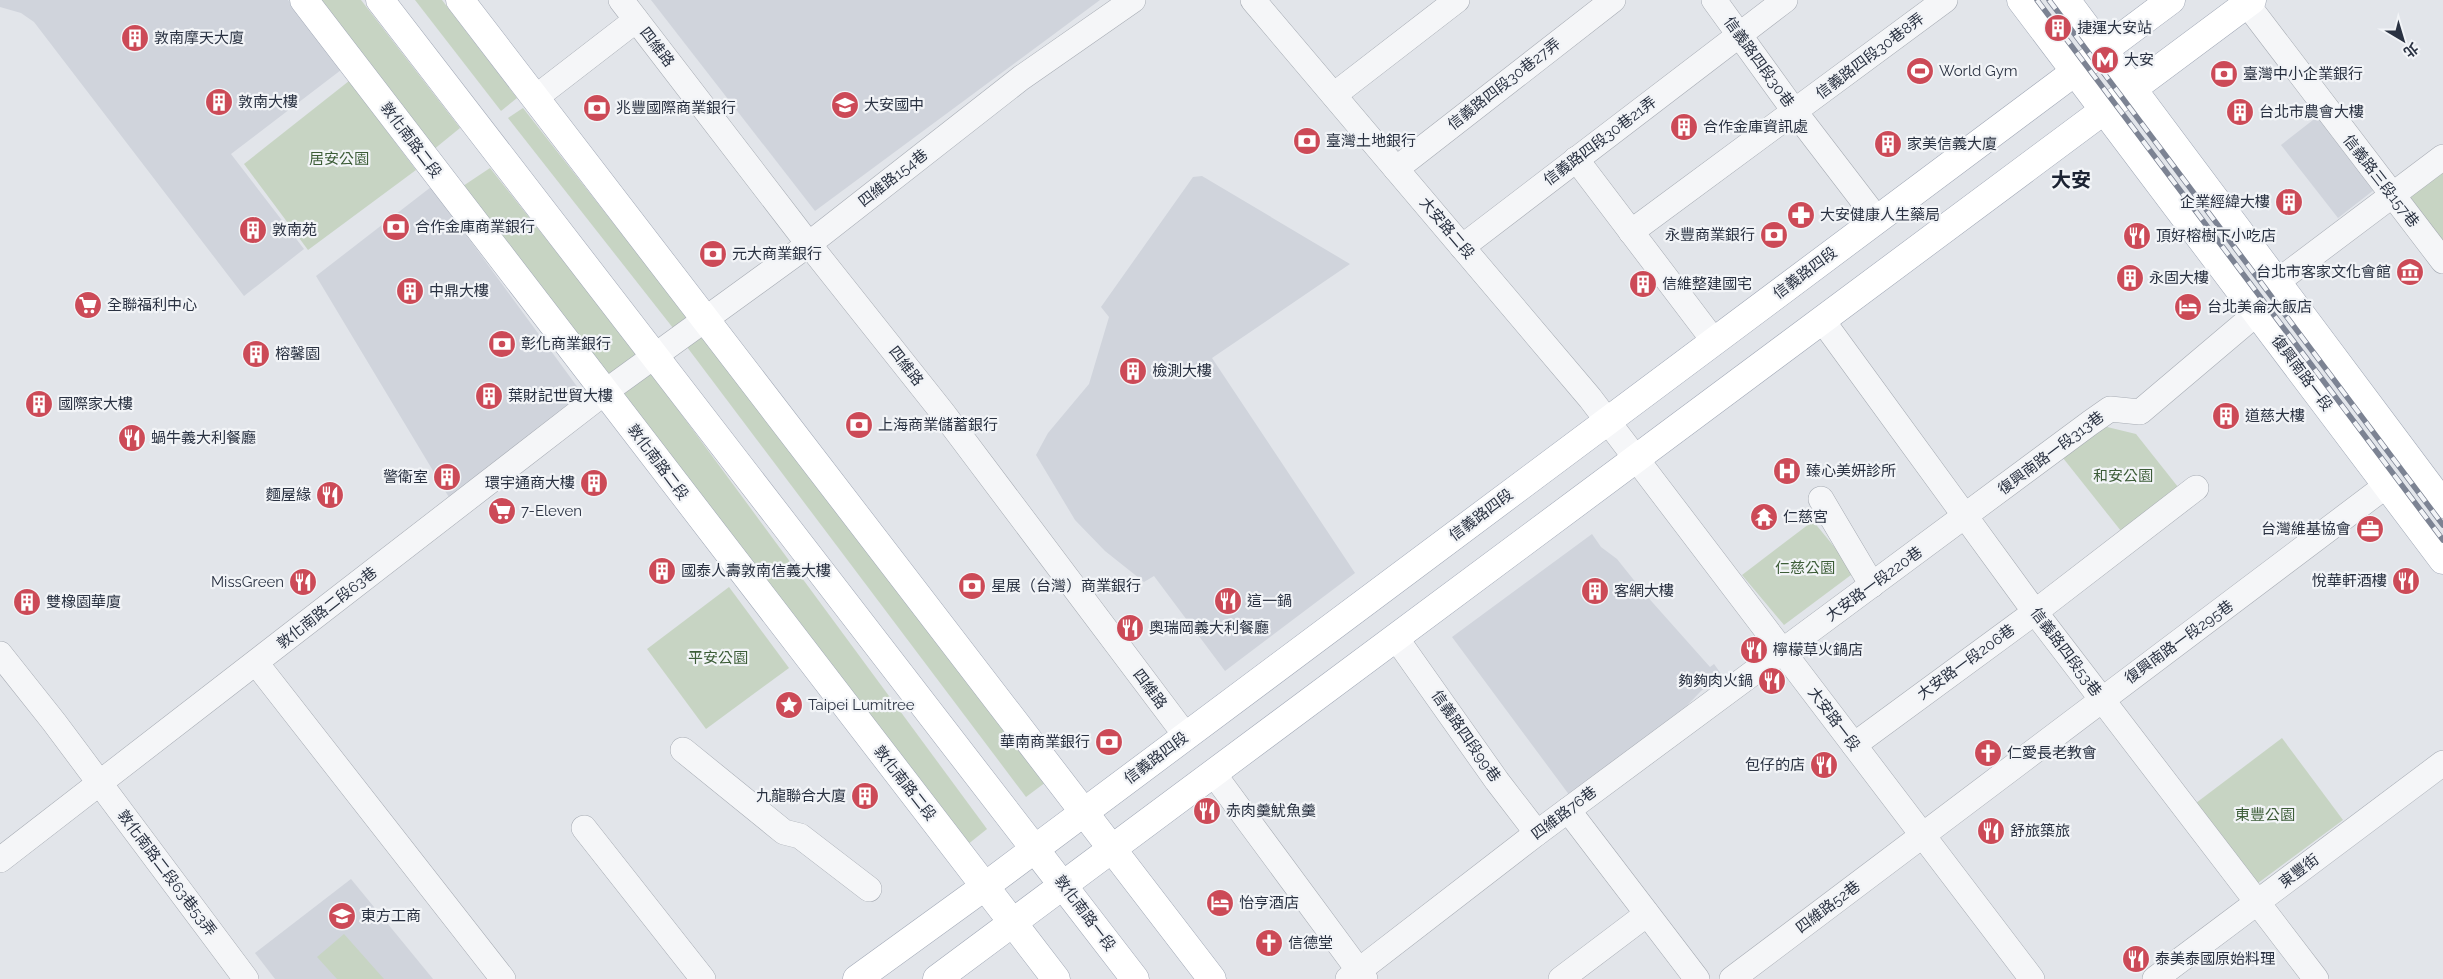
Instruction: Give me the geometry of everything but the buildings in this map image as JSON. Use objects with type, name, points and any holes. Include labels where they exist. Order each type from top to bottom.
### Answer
[{"type":"main road","name":"敦化南路二段","points":[[304,0],[1012,923]]},
{"type":"main road","points":[[380,0],[1036,848]]},
{"type":"main road","points":[[460,0],[1212,979]]},
{"type":"main road","name":"復興南路一段","points":[[2021,0],[2443,560]]},
{"type":"main road","points":[[2066,0],[2443,504]]},
{"type":"main road","name":"信義路四段","points":[[937,979],[1822,320],[2089,90],[2104,50],[2171,0]]},
{"type":"main road","name":"信義路四段","points":[[857,979],[984,887],[1877,219],[2089,90],[2133,89],[2249,2]]},
{"type":"main road","name":"敦化南路一段","points":[[1036,848],[1135,979]]},
{"type":"main road","points":[[1012,923],[1056,979]]},
{"type":"street","name":"四維路154巷","points":[[654,356],[809,244],[1021,78],[1133,0]]},
{"type":"street","name":"大安路二段","points":[[1253,0],[1551,350],[1636,458]]},
{"type":"street","points":[[1334,95],[1457,0]]},
{"type":"street","name":"信義路四段30巷27弄","points":[[1396,168],[1613,0]]},
{"type":"street","name":"信義路四段30巷","points":[[1714,0],[1795,112],[1877,219]]},
{"type":"street","name":"信義路四段30巷21弄","points":[[1462,247],[1785,0]]},
{"type":"street","name":"信義路四段30巷8弄","points":[[1631,232],[1943,1]]},
{"type":"street","name":"信義路三段157巷","points":[[2249,2],[2443,261]]},
{"type":"street","points":[[535,98],[629,10]]},
{"type":"street","name":"四維路","points":[[629,10],[809,244],[943,413],[1186,736]]},
{"type":"street","points":[[2277,282],[2443,157]]},
{"type":"street","points":[[1576,159],[1714,341]]},
{"type":"street","name":"復興南路一段313巷","points":[[1965,517],[2110,409],[2140,412],[2257,313]]},
{"type":"street","name":"信義路四段53巷","points":[[1822,320],[2035,612],[2316,979]]},
{"type":"street","name":"敦化南路二段63巷","points":[[0,860],[100,785],[605,392],[654,356]]},
{"type":"street","name":"大安路一段","points":[[1636,458],[2032,979]]},
{"type":"street","name":"復興南路一段295巷","points":[[1924,836],[2102,699],[2387,485]]},
{"type":"street","name":"大安路一段206巷","points":[[1854,744],[2035,612],[2196,488]]},
{"type":"street","points":[[1821,499],[1872,585]]},
{"type":"street","name":"大安路一段220巷","points":[[1783,651],[1965,517]]},
{"type":"street","name":"信義路四段99巷","points":[[1396,638],[1497,781],[1537,833]]},
{"type":"street","name":"四維路76巷","points":[[1357,976],[1537,833],[1783,651]]},
{"type":"street","name":"敦化南路二段63巷53弄","points":[[0,654],[240,970]]},
{"type":"street","points":[[256,663],[503,979]]},
{"type":"street","points":[[683,750],[784,832],[800,836],[869,889]]},
{"type":"street","name":"東豐街","points":[[2155,979],[2443,763]]},
{"type":"street","points":[[1214,774],[1357,976]]},
{"type":"street","points":[[1568,810],[1697,979]]},
{"type":"street","points":[[584,828],[703,979]]},
{"type":"street","name":"四維路52巷","points":[[1732,979],[1924,836]]},
{"type":"street","points":[[1561,979],[1648,914]]},
{"type":"shaded area","points":[[0,0],[288,0],[341,70],[231,154],[304,249],[244,296],[34,22],[21,13],[0,7]]},
{"type":"shaded area","name":"大安國中","points":[[651,0],[1100,0],[815,211]]},
{"type":"shaded area","points":[[2322,113],[2379,186],[2338,218],[2281,145]]},
{"type":"shaded area","points":[[1202,176],[1350,264],[1212,358],[1355,573],[1225,671],[1154,576],[1144,582],[1105,551],[1075,520],[1036,455],[1048,433],[1089,384],[1109,317],[1101,307],[1193,177]]},
{"type":"shaded area","points":[[431,187],[584,396],[450,499],[316,276]]},
{"type":"shaded area","points":[[1592,534],[1601,547],[1617,559],[1645,594],[1710,667],[1714,664],[1722,675],[1701,691],[1672,721],[1570,796],[1452,637]]},
{"type":"shaded area","name":"東方工商","points":[[351,879],[433,979],[275,979],[255,953]]},
{"type":"green space","points":[[319,0],[361,0],[460,128],[433,150]]},
{"type":"green space","points":[[415,0],[442,0],[517,98],[501,111]]},
{"type":"green space","name":"居安公園","points":[[349,81],[416,170],[308,250],[244,164]]},
{"type":"green space","points":[[523,108],[687,317],[673,328],[508,118]]},
{"type":"green space","points":[[2443,166],[2443,245],[2404,196]]},
{"type":"green space","points":[[490,168],[638,355],[608,381],[463,186]]},
{"type":"green space","points":[[702,336],[1046,782],[1026,797],[687,347]]},
{"type":"green space","points":[[648,369],[987,829],[967,845],[618,395]]},
{"type":"green space","name":"和安公園","points":[[2103,426],[2136,434],[2182,492],[2125,536],[2063,458]]},
{"type":"green space","name":"仁慈公園","points":[[1813,521],[1855,572],[1784,625],[1742,575]]},
{"type":"green space","name":"平安公園","points":[[729,587],[789,668],[706,729],[647,649]]},
{"type":"green space","name":"東豐公園","points":[[2282,738],[2343,820],[2254,886],[2192,806]]},
{"type":"green space","points":[[344,934],[384,979],[337,979],[317,957]]},
{"type":"railway","points":[[2037,0],[2443,540]]},
{"type":"railway","points":[[2049,0],[2443,525]]},
{"type":"place","name":"捷運大安站","points":[[2058,28]]},
{"type":"place","name":"敦南摩天大廈","points":[[135,38]]},
{"type":"place","name":"大安","points":[[2105,60]]},
{"type":"place","name":"World Gym","points":[[1920,71]]},
{"type":"place","name":"臺灣中小企業銀行","points":[[2224,74]]},
{"type":"place","name":"敦南大樓","points":[[219,102]]},
{"type":"place","name":"大安國中","points":[[845,105]]},
{"type":"place","name":"兆豐國際商業銀行","points":[[597,108]]},
{"type":"place","name":"台北市農會大樓","points":[[2240,112]]},
{"type":"place","name":"合作金庫資訊處","points":[[1684,127]]},
{"type":"place","name":"臺灣土地銀行","points":[[1307,141]]},
{"type":"place","name":"家美信義大廈","points":[[1888,144]]},
{"type":"place","name":"企業經緯大樓","points":[[2289,202]]},
{"type":"place","name":"大安健康人生藥局","points":[[1801,215]]},
{"type":"place","name":"合作金庫商業銀行","points":[[396,227]]},
{"type":"place","name":"敦南苑","points":[[253,230]]},
{"type":"place","name":"永豐商業銀行","points":[[1774,235]]},
{"type":"place","name":"頂好榕樹下小吃店","points":[[2137,236]]},
{"type":"place","name":"元大商業銀行","points":[[713,254]]},
{"type":"place","name":"台北市客家文化會館","points":[[2410,272]]},
{"type":"place","name":"永固大樓","points":[[2130,278]]},
{"type":"place","name":"信維整建國宅","points":[[1643,284]]},
{"type":"place","name":"中鼎大樓","points":[[410,291]]},
{"type":"place","name":"全聯福利中心","points":[[88,305]]},
{"type":"place","name":"台北美侖大飯店","points":[[2188,307]]},
{"type":"place","name":"彰化商業銀行","points":[[502,344]]},
{"type":"place","name":"榕馨園","points":[[256,354]]},
{"type":"place","name":"檢測大樓","points":[[1133,371]]},
{"type":"place","name":"葉財記世貿大樓","points":[[489,396]]},
{"type":"place","name":"國際家大樓","points":[[39,404]]},
{"type":"place","name":"道慈大樓","points":[[2226,416]]},
{"type":"place","name":"上海商業儲蓄銀行","points":[[859,425]]},
{"type":"place","name":"蝸牛義大利餐廳","points":[[132,438]]},
{"type":"place","name":"臻心美妍診所","points":[[1787,471]]},
{"type":"place","name":"警衛室","points":[[447,477]]},
{"type":"place","name":"環宇通商大樓","points":[[594,483]]},
{"type":"place","name":"麵屋緣","points":[[330,495]]},
{"type":"place","name":"7-Eleven","points":[[502,511]]},
{"type":"place","name":"仁慈宮","points":[[1764,517]]},
{"type":"place","name":"台灣維基協會","points":[[2370,529]]},
{"type":"place","name":"國泰人壽敦南信義大樓","points":[[662,571]]},
{"type":"place","name":"悅華軒酒樓","points":[[2406,581]]},
{"type":"place","name":"MissGreen","points":[[303,582]]},
{"type":"place","name":"星展（台灣）商業銀行","points":[[972,586]]},
{"type":"place","name":"客網大樓","points":[[1595,591]]},
{"type":"place","name":"這一鍋","points":[[1228,601]]},
{"type":"place","name":"雙橡園華廈","points":[[27,602]]},
{"type":"place","name":"奧瑞岡義大利餐廳","points":[[1130,628]]},
{"type":"place","name":"檸檬草火鍋店","points":[[1754,650]]},
{"type":"place","name":"夠夠肉火鍋","points":[[1772,681]]},
{"type":"place","name":"Taipei Lumitree","points":[[789,705]]},
{"type":"place","name":"華南商業銀行","points":[[1109,742]]},
{"type":"place","name":"仁愛長老教會","points":[[1988,753]]},
{"type":"place","name":"包仔的店","points":[[1824,765]]},
{"type":"place","name":"九龍聯合大廈","points":[[865,796]]},
{"type":"place","name":"赤肉羹魷魚羹","points":[[1207,811]]},
{"type":"place","name":"舒旅築旅","points":[[1991,831]]},
{"type":"place","name":"怡亨酒店","points":[[1220,903]]},
{"type":"place","name":"東方工商","points":[[342,916]]},
{"type":"place","name":"信德堂","points":[[1269,943]]},
{"type":"place","name":"泰美泰國原始料理","points":[[2136,959]]},
{"type":"district","name":"大安","points":[[2071,180]]}]
